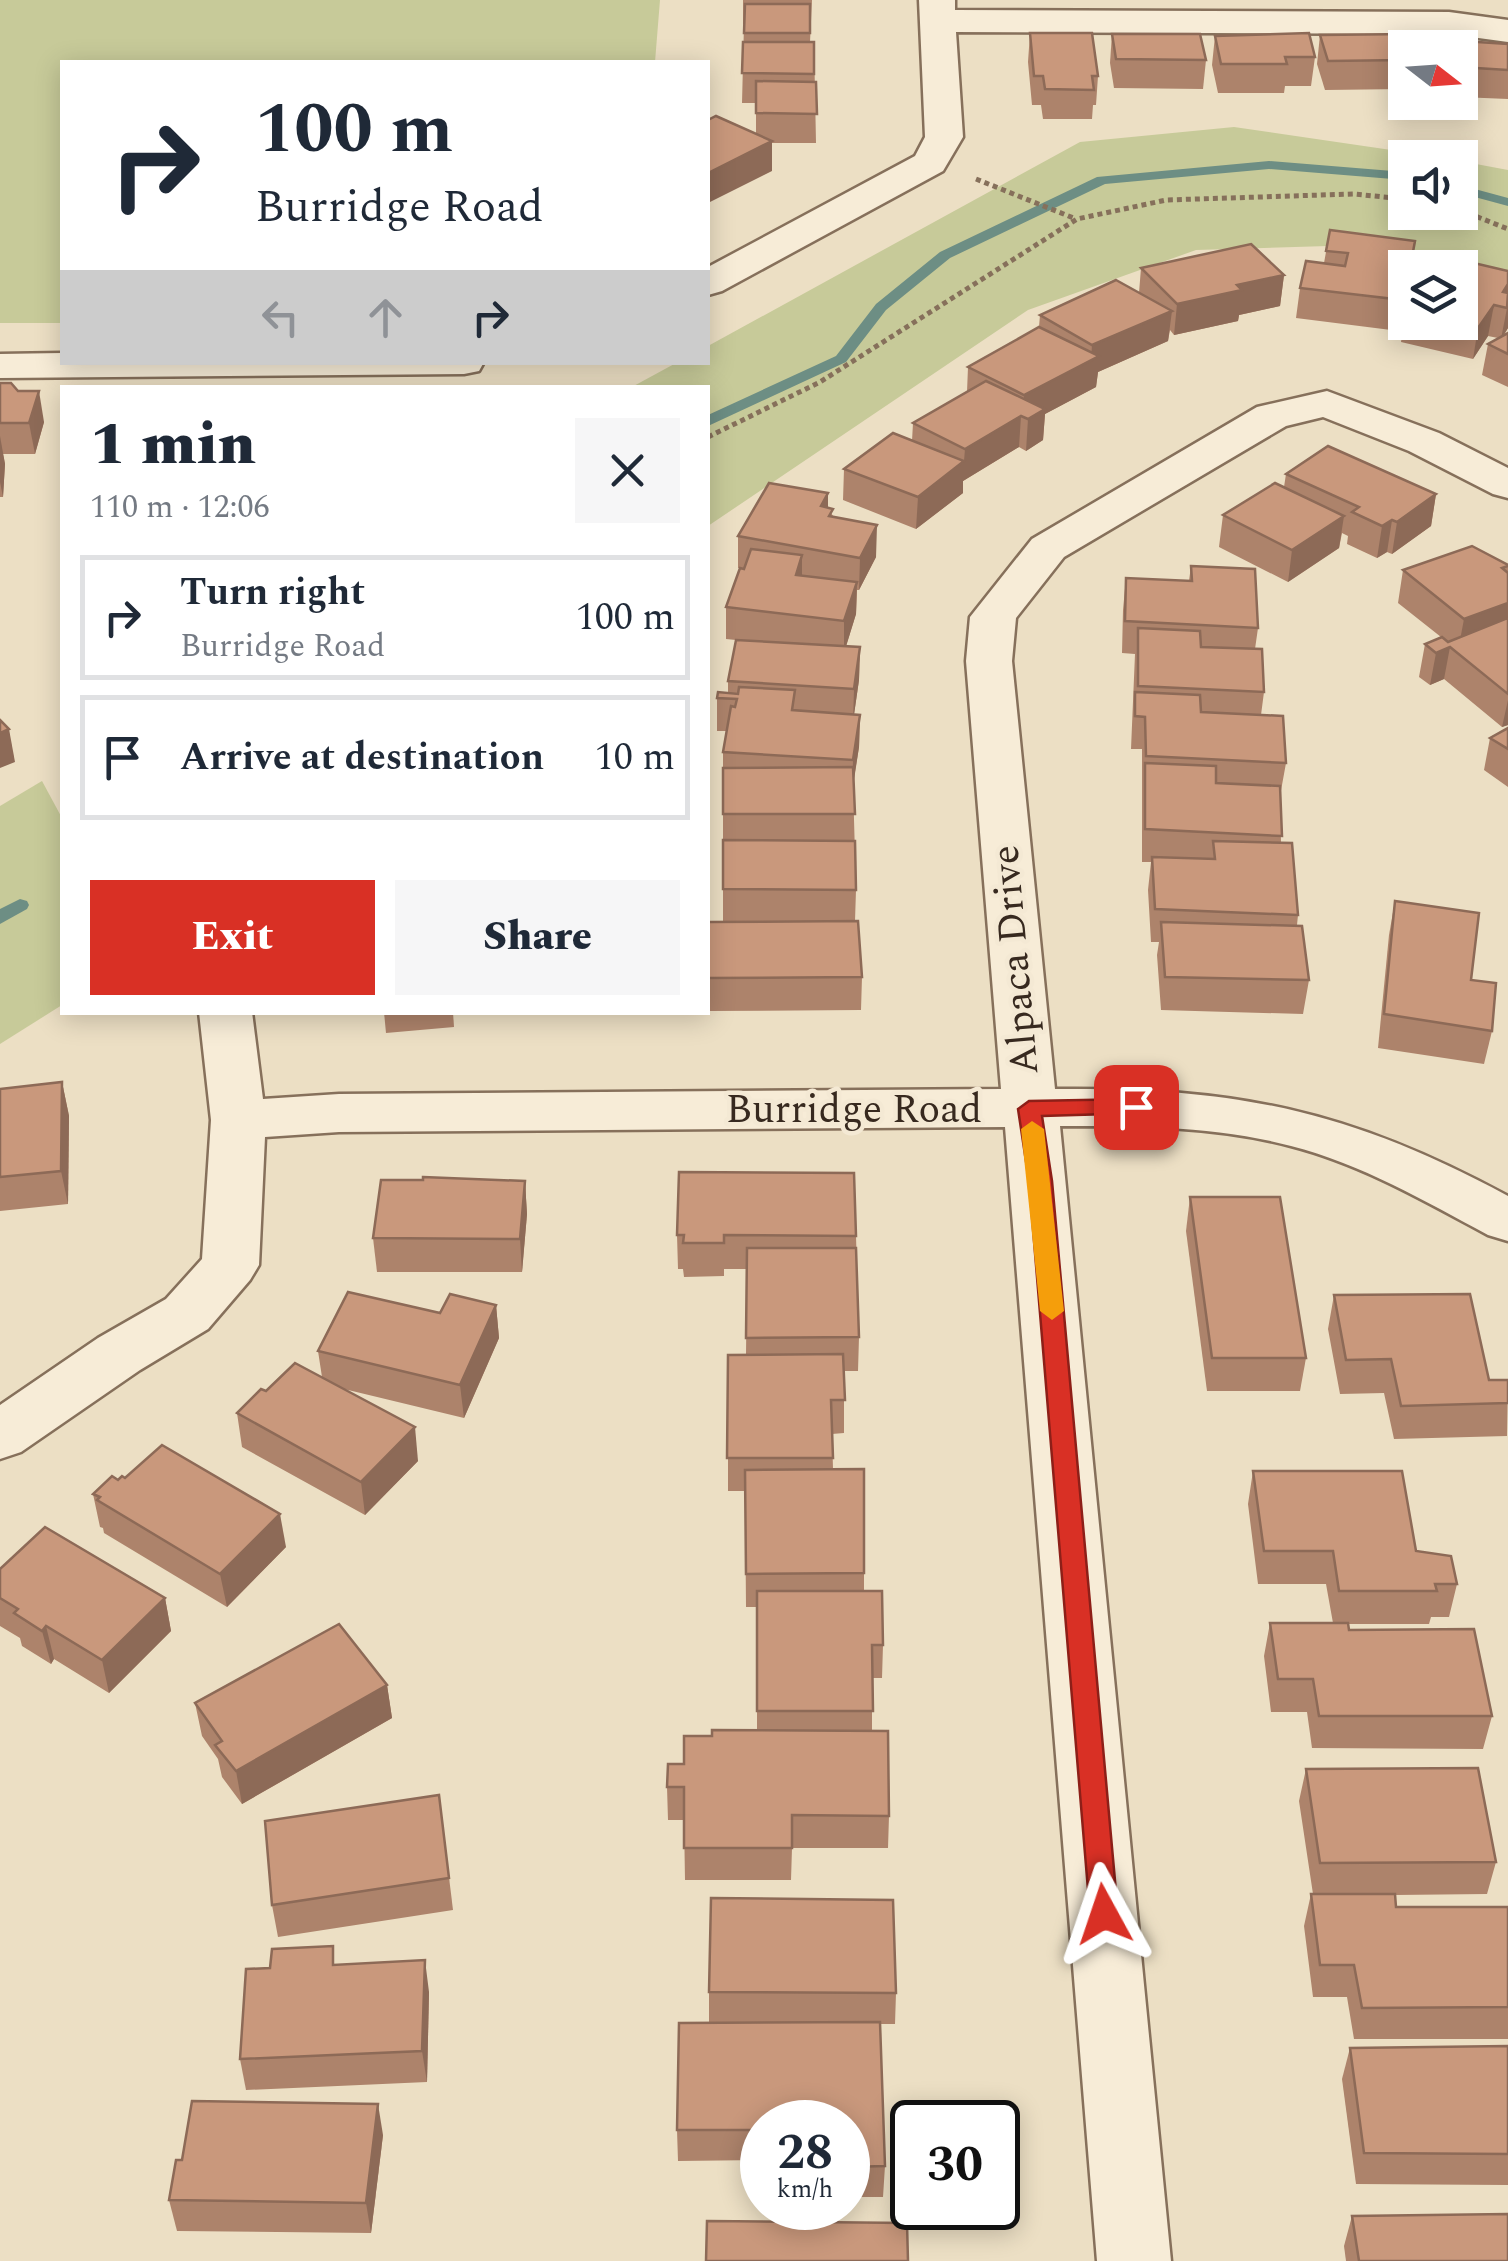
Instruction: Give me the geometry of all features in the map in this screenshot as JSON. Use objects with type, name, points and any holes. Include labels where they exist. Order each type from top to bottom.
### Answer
[{"type":"street","points":[[710,282],[930,163],[944,137],[939,10],[1449,23],[1508,31]]},
{"type":"street","points":[[0,366],[182,376],[404,365]]},
{"type":"street","name":"Alpaca Drive","points":[[1134,2261],[1040,1181],[1029,1109],[989,661],[993,617],[1048,548],[1272,416],[1327,404],[1424,442],[1508,485]]},
{"type":"street","points":[[0,1436],[119,1354],[187,1314],[230,1264],[238,1120],[225,1015]]},
{"type":"street","name":"Burridge Road","points":[[238,1120],[339,1113],[1136,1107],[1263,1120],[1344,1141],[1418,1172],[1508,1220]]},
{"type":"path","points":[[1011,192],[1077,219]]},
{"type":"path","points":[[710,435],[820,382],[1077,219],[1166,200],[1353,194],[1388,197]]},
{"type":"path","points":[[1478,217],[1508,229]]},
{"type":"green space","points":[[0,0],[660,0],[655,60],[60,60],[60,323],[0,323]]},
{"type":"green space","points":[[1234,127],[1388,150],[1388,230],[1478,230],[1478,164],[1508,170],[1508,274],[1478,268],[1478,250],[1388,250],[1361,245],[1196,250],[1028,310],[710,525],[710,385],[636,385],[672,365],[710,365],[710,345],[1080,142]]},
{"type":"green space","points":[[42,781],[60,814],[60,1006],[0,1044],[0,806]]},
{"type":"building","points":[[745,4],[810,4],[810,33],[744,33]]},
{"type":"building","points":[[1030,33],[1092,33],[1098,76],[1092,76],[1094,90],[1045,89],[1043,76],[1034,76]]},
{"type":"building","points":[[1309,33],[1315,57],[1285,57],[1287,64],[1221,64],[1215,36]]},
{"type":"building","points":[[1112,34],[1200,34],[1206,60],[1116,59]]},
{"type":"building","points":[[1388,34],[1388,60],[1328,61],[1320,35]]},
{"type":"building","points":[[743,42],[814,42],[814,74],[742,73]]},
{"type":"building","points":[[1478,42],[1508,44],[1508,70],[1478,68]]},
{"type":"building","points":[[756,81],[816,82],[817,114],[756,113]]},
{"type":"building","points":[[716,116],[772,141],[710,172],[710,119]]},
{"type":"building","points":[[1330,230],[1415,241],[1413,250],[1388,250],[1388,298],[1300,288],[1306,261],[1345,266],[1348,253],[1326,251]]},
{"type":"building","points":[[1251,244],[1284,275],[1237,285],[1242,290],[1177,304],[1141,268]]},
{"type":"building","points":[[1478,264],[1508,271],[1508,284],[1503,292],[1508,293],[1507,308],[1494,305],[1478,328]]},
{"type":"building","points":[[1116,280],[1172,311],[1092,345],[1040,315]]},
{"type":"building","points":[[1039,327],[1099,356],[1024,395],[968,367]]},
{"type":"building","points":[[1508,333],[1508,354],[1488,344]]},
{"type":"building","points":[[986,381],[1045,409],[1028,419],[1021,416],[965,449],[913,423]]},
{"type":"building","points":[[0,383],[11,383],[18,391],[39,391],[29,423],[0,423]]},
{"type":"building","points":[[893,433],[964,461],[918,497],[844,469]]},
{"type":"building","points":[[1328,446],[1436,494],[1397,522],[1392,520],[1382,526],[1352,512],[1359,507],[1286,474]]},
{"type":"building","points":[[769,483],[828,493],[821,506],[833,509],[829,516],[877,525],[860,558],[738,536]]},
{"type":"building","points":[[1275,483],[1344,516],[1292,550],[1223,515]]},
{"type":"building","points":[[1472,546],[1508,565],[1502,568],[1508,573],[1508,603],[1464,619],[1403,570]]},
{"type":"building","points":[[751,549],[802,555],[796,575],[857,582],[844,621],[726,607]]},
{"type":"building","points":[[1191,566],[1255,569],[1258,628],[1125,621],[1126,578],[1192,581]]},
{"type":"building","points":[[1508,618],[1508,694],[1450,647],[1436,653],[1425,644],[1442,637],[1448,642]]},
{"type":"building","points":[[1138,628],[1200,631],[1201,647],[1262,649],[1264,692],[1138,686]]},
{"type":"building","points":[[736,640],[860,647],[854,689],[728,681]]},
{"type":"building","points":[[739,687],[795,690],[792,710],[860,715],[853,760],[723,752],[731,706],[735,707],[737,699],[717,698],[718,692],[738,694]]},
{"type":"building","points":[[1135,692],[1200,695],[1201,712],[1283,716],[1286,763],[1146,756],[1145,717],[1135,716]]},
{"type":"building","points":[[1508,728],[1508,749],[1490,738]]},
{"type":"building","points":[[1145,763],[1216,766],[1216,783],[1280,786],[1282,836],[1145,829]]},
{"type":"building","points":[[853,767],[855,814],[723,814],[723,768]]},
{"type":"building","points":[[723,840],[855,841],[856,890],[723,889]]},
{"type":"building","points":[[1213,841],[1292,843],[1298,915],[1155,909],[1152,857],[1215,859]]},
{"type":"building","points":[[1395,901],[1479,913],[1471,980],[1496,983],[1492,1031],[1384,1014]]},
{"type":"building","points":[[858,921],[862,977],[710,978],[710,922]]},
{"type":"building","points":[[1161,922],[1302,926],[1309,980],[1165,977]]},
{"type":"building","points":[[62,1082],[61,1171],[0,1177],[0,1089]]},
{"type":"building","points":[[679,1172],[854,1173],[856,1236],[724,1235],[724,1243],[683,1243],[684,1235],[677,1235]]},
{"type":"building","points":[[423,1177],[525,1181],[520,1239],[373,1238],[381,1180]]},
{"type":"building","points":[[1190,1197],[1280,1197],[1306,1358],[1212,1358]]},
{"type":"building","points":[[747,1248],[856,1248],[859,1337],[746,1338]]},
{"type":"building","points":[[348,1292],[440,1313],[450,1294],[496,1305],[460,1385],[318,1351]]},
{"type":"building","points":[[1470,1294],[1489,1380],[1508,1380],[1508,1403],[1401,1406],[1391,1359],[1346,1360],[1334,1295]]},
{"type":"building","points":[[843,1354],[845,1400],[831,1400],[833,1458],[727,1458],[728,1355]]},
{"type":"building","points":[[295,1363],[415,1427],[361,1482],[237,1413]]},
{"type":"building","points":[[162,1445],[280,1514],[220,1574],[93,1494],[112,1476],[118,1480],[125,1478]]},
{"type":"building","points":[[864,1469],[864,1573],[746,1574],[745,1470]]},
{"type":"building","points":[[1253,1471],[1402,1471],[1416,1551],[1451,1556],[1457,1584],[1435,1584],[1437,1591],[1339,1591],[1333,1551],[1264,1551]]},
{"type":"building","points":[[45,1527],[165,1598],[102,1660],[46,1626],[42,1631],[14,1613],[18,1609],[0,1598],[0,1569]]},
{"type":"building","points":[[757,1591],[882,1591],[883,1645],[872,1645],[873,1711],[757,1711]]},
{"type":"building","points":[[1270,1623],[1348,1623],[1349,1630],[1474,1629],[1492,1716],[1319,1716],[1313,1679],[1278,1679]]},
{"type":"building","points":[[339,1624],[387,1685],[236,1771],[215,1745],[222,1741],[195,1703]]},
{"type":"building","points":[[712,1730],[888,1731],[889,1816],[792,1815],[792,1848],[684,1848],[684,1787],[667,1787],[668,1764],[684,1764],[684,1736],[712,1736]]},
{"type":"building","points":[[1478,1768],[1496,1862],[1320,1863],[1306,1769]]},
{"type":"building","points":[[439,1795],[449,1878],[272,1905],[265,1821]]},
{"type":"building","points":[[1311,1894],[1395,1894],[1396,1907],[1508,1907],[1508,2007],[1362,2008],[1354,1965],[1320,1965]]},
{"type":"building","points":[[711,1898],[893,1900],[896,1993],[709,1992]]},
{"type":"building","points":[[333,1946],[333,1965],[425,1960],[422,2051],[240,2059],[246,1969],[270,1968],[272,1949]]},
{"type":"building","points":[[880,2022],[885,2166],[870,2166],[870,2100],[740,2100],[740,2130],[677,2130],[679,2023]]},
{"type":"building","points":[[1508,2046],[1508,2154],[1364,2153],[1350,2048]]},
{"type":"building","points":[[192,2101],[378,2104],[366,2203],[169,2200],[176,2160],[182,2160]]},
{"type":"building","points":[[1508,2214],[1508,2261],[1359,2261],[1352,2216]]},
{"type":"building","points":[[707,2221],[740,2221],[740,2230],[870,2230],[870,2223],[890,2223],[890,2230],[907,2230],[908,2261],[706,2261]]},
{"type":"waterway","points":[[710,420],[841,359],[881,307],[945,255],[1102,180],[1269,165],[1388,175]]},
{"type":"waterway","points":[[1478,194],[1508,202]]},
{"type":"waterway","points":[[0,918],[20,905]]},
{"type":"slow traffic","points":[[1032,1129],[1052,1311]]},
{"type":"route","points":[[1104,1914],[1040,1181],[1029,1109],[1136,1107]]}]
